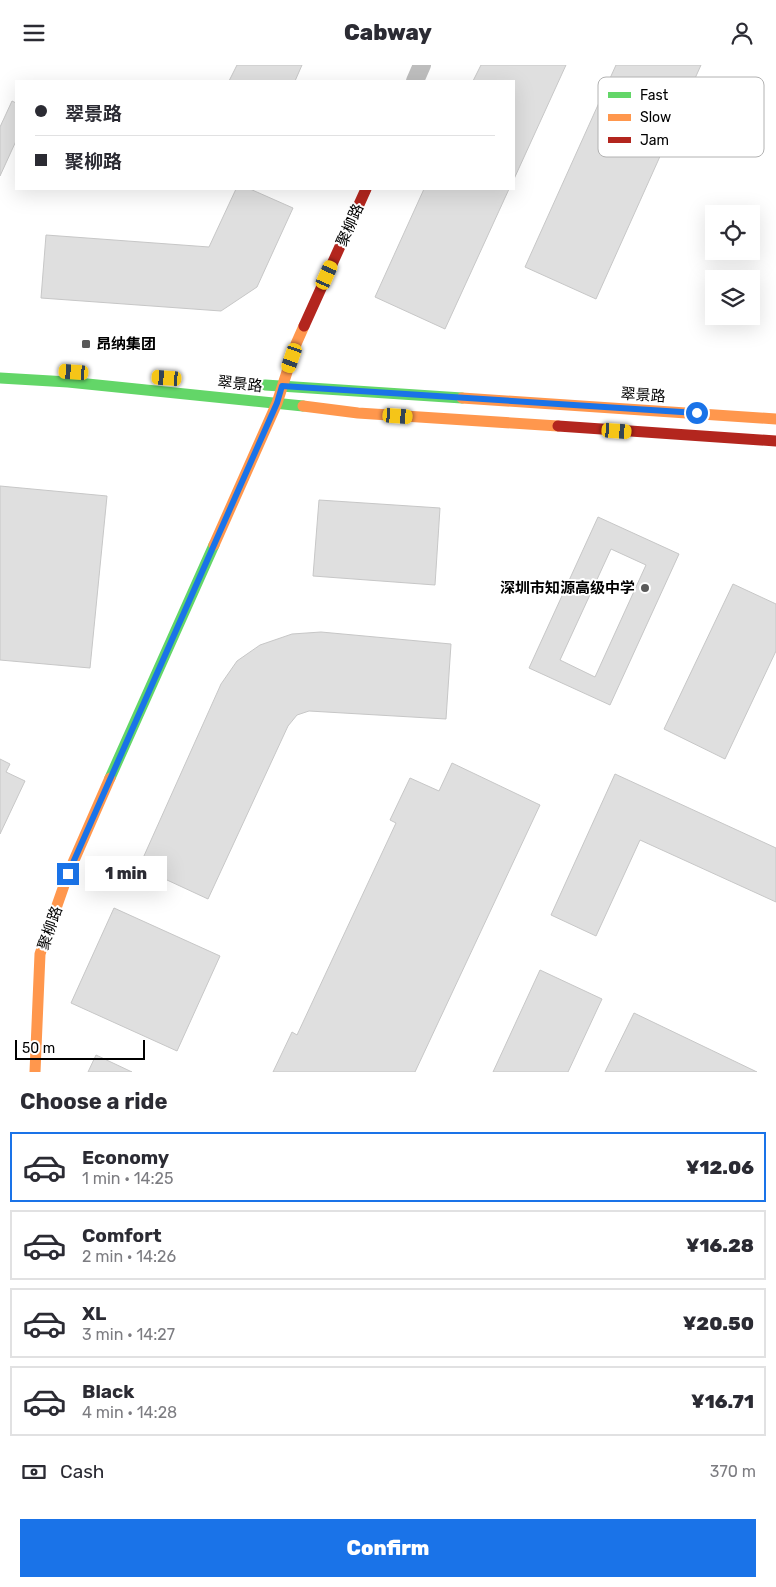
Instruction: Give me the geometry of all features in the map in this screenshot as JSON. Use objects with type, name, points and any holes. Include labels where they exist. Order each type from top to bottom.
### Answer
[{"type":"street","points":[[415,80],[422,65]]},
{"type":"street","name":"聚柳路","points":[[35,1072],[40,954],[68,874],[277,403],[296,344],[366,190]]},
{"type":"street","points":[[10,367],[97,373]]},
{"type":"street","name":"翠景路","points":[[0,379],[68,382],[358,413],[776,441]]},
{"type":"street","name":"翠景路","points":[[253,384],[776,419]]},
{"type":"building","points":[[237,65],[302,65],[295,80],[230,80]]},
{"type":"building","points":[[481,65],[566,65],[515,177],[515,80],[474,80]]},
{"type":"building","points":[[616,65],[701,65],[696,77],[611,77]]},
{"type":"building","points":[[12,101],[15,102],[15,143],[0,176],[0,127]]},
{"type":"building","points":[[598,105],[598,157],[660,157],[596,299],[525,267]]},
{"type":"building","points":[[236,190],[252,190],[293,208],[257,287],[221,311],[41,298],[46,235],[209,247]]},
{"type":"building","points":[[424,190],[509,190],[445,329],[375,297]]},
{"type":"building","points":[[0,486],[107,496],[90,668],[0,660]]},
{"type":"building","points":[[319,500],[440,508],[435,585],[313,576]]},
{"type":"building","points":[[598,517],[679,554],[610,705],[529,668]],"holes":[[[611,549],[646,565],[595,677],[560,660]]]},
{"type":"building","points":[[733,584],[776,604],[776,651],[725,759],[664,729]]},
{"type":"building","points":[[321,632],[451,644],[446,719],[309,711],[297,715],[288,726],[208,899],[139,867],[221,684],[237,661],[260,645],[292,634]]},
{"type":"building","points":[[0,759],[10,764],[6,772],[25,781],[0,834]]},
{"type":"building","points":[[452,763],[540,805],[415,1072],[273,1072],[292,1032],[297,1035],[396,823],[390,820],[410,778],[439,791]]},
{"type":"building","points":[[615,774],[776,848],[776,902],[640,840],[596,936],[551,915]]},
{"type":"building","points":[[114,908],[220,956],[177,1051],[71,1003]]},
{"type":"building","points":[[540,970],[602,999],[568,1072],[493,1072]]},
{"type":"building","points":[[634,1013],[757,1072],[605,1072]]},
{"type":"building","points":[[96,1055],[132,1072],[88,1072]]},
{"type":"traffic: fast","points":[[0,378],[68,382],[303,406]]},
{"type":"traffic: fast","points":[[265,385],[462,398]]},
{"type":"traffic: fast","points":[[110,778],[214,545]]},
{"type":"traffic: slow","points":[[214,545],[277,403],[296,344],[304,326]]},
{"type":"traffic: slow","points":[[462,398],[776,419]]},
{"type":"traffic: slow","points":[[303,406],[358,413],[558,426]]},
{"type":"traffic: slow","points":[[35,1072],[40,954],[68,874],[110,778]]},
{"type":"traffic: jam","points":[[304,326],[366,190]]},
{"type":"traffic: jam","points":[[558,426],[776,441]]},
{"type":"place","name":"昂纳集团","points":[[86,344]]},
{"type":"place","name":"深圳市知源高级中学","points":[[645,588]]},
{"type":"route","points":[[68,874],[277,403],[282,386],[697,413]]}]
